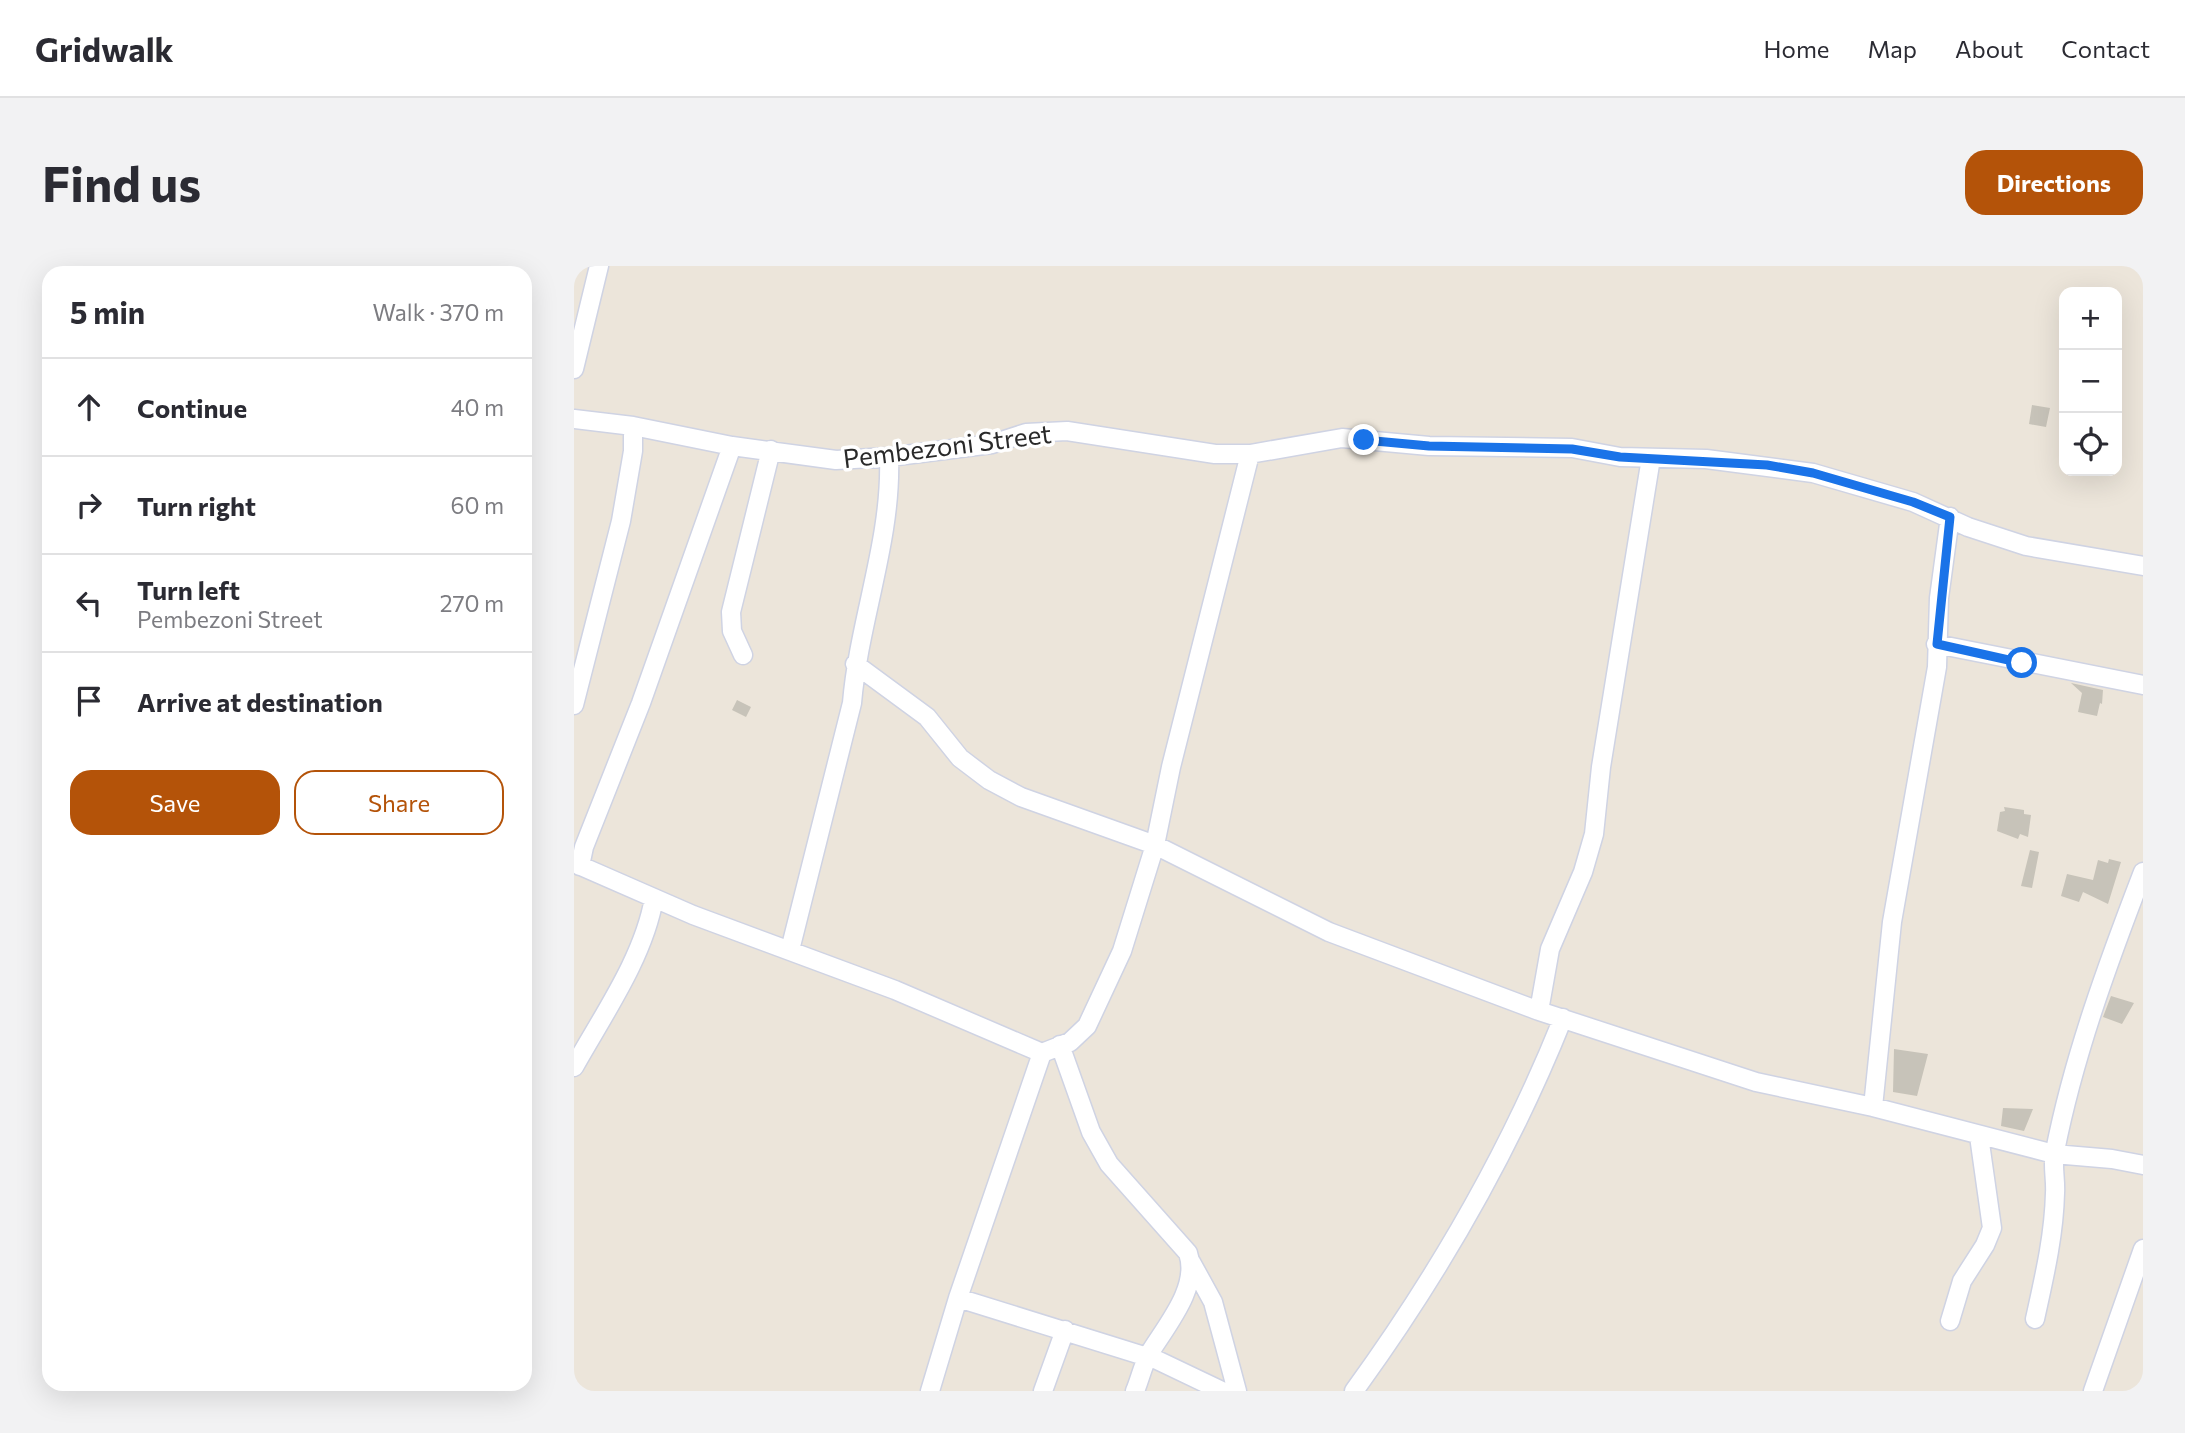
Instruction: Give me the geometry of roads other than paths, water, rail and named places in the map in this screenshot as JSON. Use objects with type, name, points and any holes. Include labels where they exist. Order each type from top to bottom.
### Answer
[{"type":"street","points":[[574,369],[599,266]]},
{"type":"street","name":"Pembezoni Street","points":[[574,419],[633,426],[732,446],[836,460],[889,457],[992,444],[1026,433],[1067,431],[1215,453],[1250,454],[1342,438],[1429,446],[1572,449],[1620,457],[1767,465],[1813,473],[1913,502],[1968,527],[2026,545],[2143,566]]},
{"type":"street","points":[[574,705],[621,521],[634,451],[633,426]]},
{"type":"street","points":[[732,446],[641,703],[577,865],[654,898],[895,990],[1042,1053]]},
{"type":"street","points":[[743,655],[732,631],[731,612],[771,450]]},
{"type":"street","points":[[930,1391],[958,1298],[1042,1053],[1070,1042],[1087,1026],[1122,951],[1155,845],[1174,753],[1250,454]]},
{"type":"street","points":[[790,950],[852,703],[855,664],[887,519],[890,496],[889,457]]},
{"type":"street","points":[[1539,1011],[1550,948],[1583,872],[1594,834],[1601,766],[1651,458]]},
{"type":"street","points":[[1873,1107],[1892,922],[1937,667],[1950,517]]},
{"type":"street","points":[[1937,644],[2143,685]]},
{"type":"street","points":[[855,664],[927,717],[960,758],[989,780],[1021,797],[1155,845],[1329,932],[1539,1011],[1756,1082],[1873,1107],[2054,1154],[2143,1166]]},
{"type":"street","points":[[2035,1320],[2047,1263],[2055,1194],[2054,1154],[2076,1066],[2107,966],[2143,872]]},
{"type":"street","points":[[574,1067],[637,954],[650,923],[654,898]]},
{"type":"street","points":[[1353,1391],[1421,1297],[1481,1197],[1502,1148],[1531,1099],[1563,1018]]},
{"type":"street","points":[[1060,1045],[1091,1132],[1110,1164],[1188,1253],[1213,1302],[1237,1391]]},
{"type":"street","points":[[1950,1321],[1962,1281],[1985,1245],[1992,1228],[1979,1136]]},
{"type":"street","points":[[2093,1391],[2143,1250]]},
{"type":"street","points":[[1135,1391],[1148,1357],[1170,1322],[1192,1273],[1191,1262]]},
{"type":"street","points":[[958,1298],[1148,1357],[1222,1391]]},
{"type":"street","points":[[1043,1391],[1065,1330]]}]
